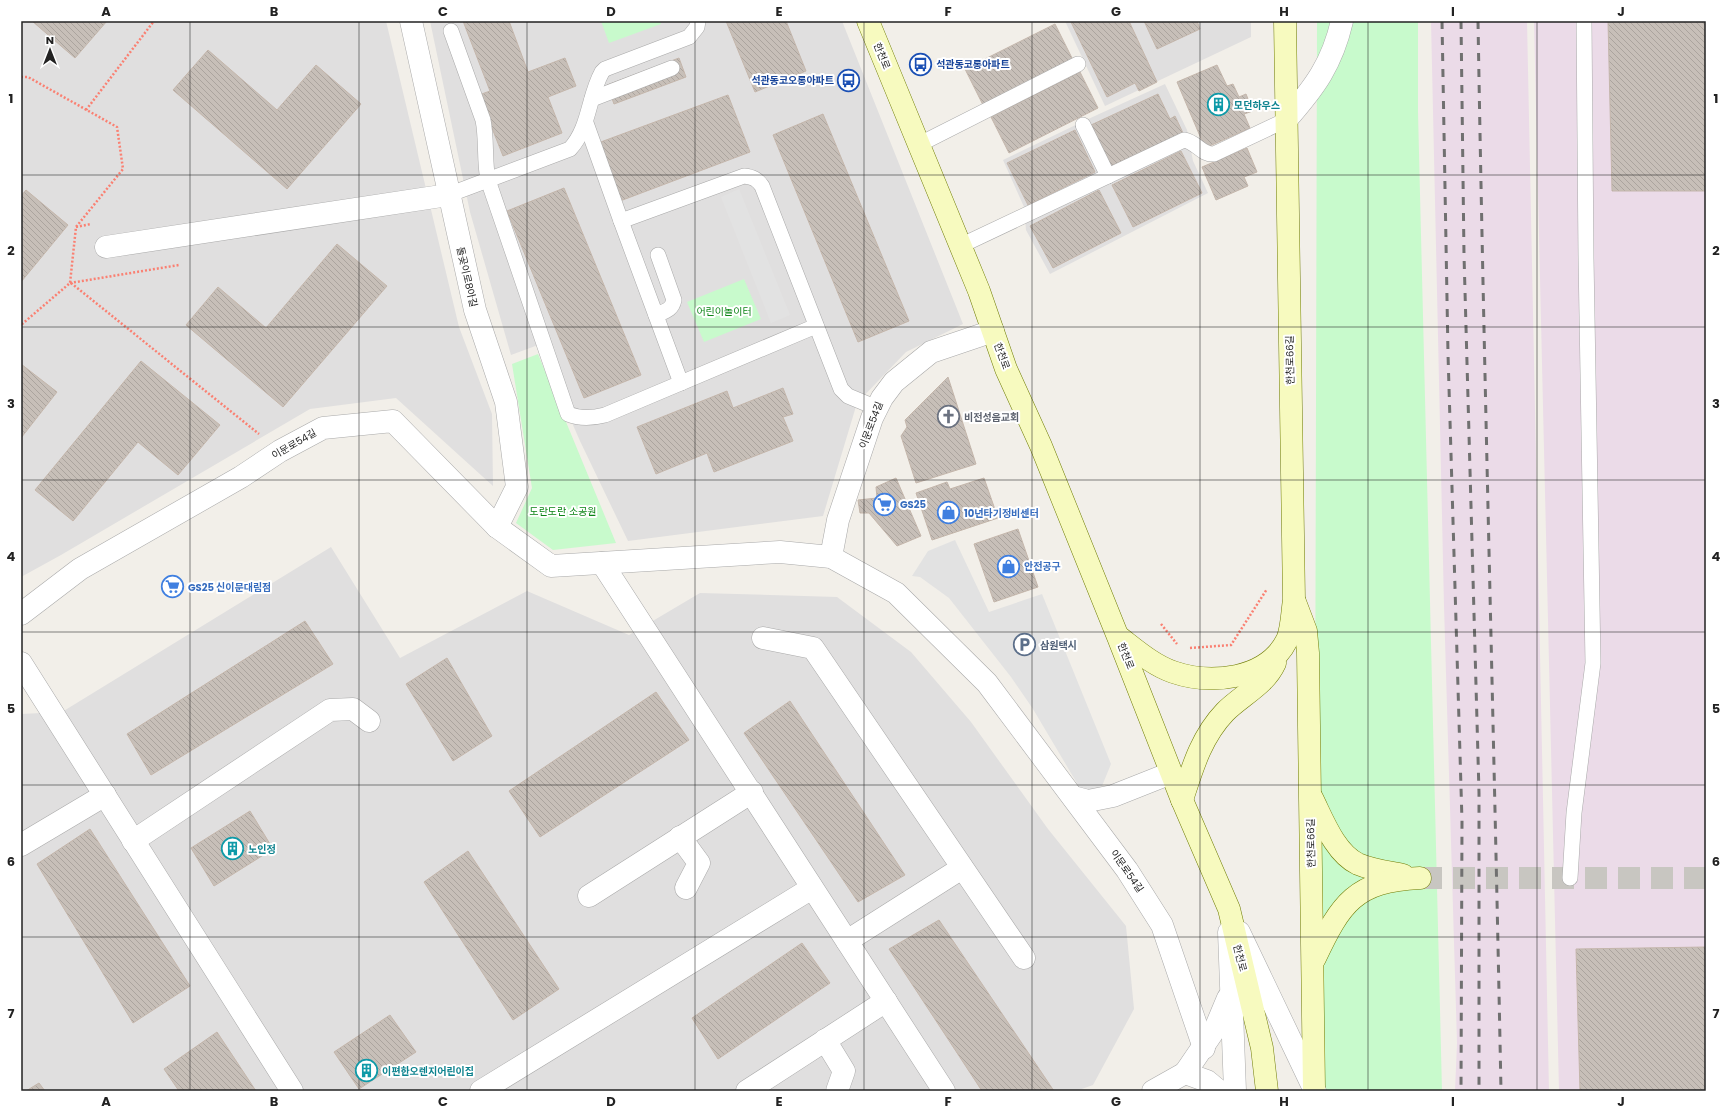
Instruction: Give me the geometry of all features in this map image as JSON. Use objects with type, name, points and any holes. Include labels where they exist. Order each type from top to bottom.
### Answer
[{"type":"main road","name":"한천로","points":[[868,21],[979,291],[1006,369],[1041,446],[1171,773],[1229,909],[1262,1048],[1266,1082]]},
{"type":"main road","name":"한천로66길","points":[[1182,800],[1202,744],[1213,726],[1225,712],[1268,676],[1287,639],[1294,600],[1285,21]]},
{"type":"main road","name":"한천로66길","points":[[1294,600],[1306,631],[1308,653],[1314,1089]]},
{"type":"main road","name":"한천로66길","points":[[1118,637],[1152,662],[1172,672],[1194,677],[1219,678],[1247,673],[1268,663],[1287,639]]},
{"type":"main road","points":[[1310,795],[1343,852],[1357,863],[1380,871],[1420,878],[1399,879],[1382,883],[1359,892],[1343,907],[1335,919],[1313,963]]},
{"type":"street","name":"돌곶이로8아길","points":[[410,21],[475,310],[506,402],[517,487],[497,527]]},
{"type":"street","points":[[1286,120],[1322,75],[1337,43],[1342,21]]},
{"type":"street","points":[[106,247],[448,195]]},
{"type":"street","name":"이문로54길","points":[[831,557],[838,520],[877,408],[894,382],[930,352],[993,331]]},
{"type":"street","name":"이문로54길","points":[[21,614],[80,568],[241,477],[280,451],[323,428],[393,421],[497,527],[551,566],[780,552],[831,557],[896,593],[987,683],[1127,870],[1162,925],[1204,1048]]},
{"type":"street","points":[[602,563],[752,792],[812,888],[944,1091]]},
{"type":"street","points":[[763,638],[813,648],[1024,958]]},
{"type":"street","points":[[21,663],[292,1091]]},
{"type":"street","points":[[133,841],[330,710],[353,709],[369,722]]},
{"type":"street","points":[[1073,797],[1088,801],[1113,796],[1171,773]]},
{"type":"street","points":[[589,896],[752,792]]},
{"type":"street","points":[[21,845],[105,795]]},
{"type":"street","points":[[680,837],[699,863],[686,888]]},
{"type":"street","points":[[847,941],[962,868]]},
{"type":"street","points":[[481,1091],[812,888]]},
{"type":"street","points":[[1229,909],[1235,1091]]},
{"type":"street","points":[[1229,909],[1314,1089]]},
{"type":"street","points":[[1153,1091],[1186,1073],[1204,1048],[1215,1029],[1231,991]]},
{"type":"street","points":[[747,1091],[886,1001]]},
{"type":"street","points":[[825,1040],[844,1071],[837,1091]]},
{"type":"street","points":[[1186,1073],[1207,1081],[1218,1091]]},
{"type":"lane","points":[[448,195],[570,149],[578,140],[586,123],[599,77],[606,69],[689,36],[697,27],[698,21]]},
{"type":"lane","points":[[1570,878],[1574,814],[1593,663],[1586,258],[1584,21]]},
{"type":"lane","points":[[451,31],[486,132],[485,165],[488,180],[568,414],[596,418],[605,415],[816,326]]},
{"type":"lane","points":[[918,145],[1078,64]]},
{"type":"lane","points":[[592,99],[672,68]]},
{"type":"lane","points":[[960,246],[1184,140],[1196,144],[1202,151],[1209,154],[1214,154],[1286,120]]},
{"type":"lane","points":[[586,123],[681,383]]},
{"type":"lane","points":[[1083,125],[1108,176]]},
{"type":"lane","points":[[621,221],[744,176],[755,178],[762,186],[841,389],[848,396],[877,408]]},
{"type":"lane","points":[[656,315],[673,306],[674,300],[658,255]]},
{"type":"path","points":[[86,110],[154,21]]},
{"type":"path","points":[[21,77],[28,77],[117,127],[123,169],[76,227],[70,283],[21,326]]},
{"type":"path","points":[[70,283],[280,451]]},
{"type":"path","points":[[1188,648],[1231,644],[1268,588]]},
{"type":"path","points":[[1161,624],[1181,648]]},
{"type":"shaded area","points":[[21,21],[386,21],[459,327],[492,414],[493,486],[396,398],[310,409],[21,577]]},
{"type":"shaded area","points":[[430,21],[842,21],[963,324],[906,352],[857,403],[823,516],[628,541],[580,441],[538,345],[511,355],[470,212]]},
{"type":"shaded area","points":[[1065,21],[1251,21],[1251,37],[1105,106]]},
{"type":"shaded area","points":[[1431,21],[1527,21],[1549,1091],[1455,1091],[1457,1043],[1444,606]]},
{"type":"shaded area","points":[[1534,21],[1706,21],[1706,1091],[1559,1091]]},
{"type":"shaded area","points":[[1165,84],[1187,130],[1193,161],[1208,193],[1050,274],[1026,230],[1024,207],[1003,160]]},
{"type":"shaded area","points":[[739,189],[790,315],[771,323],[721,197]]},
{"type":"shaded area","name":"삼원택시","points":[[955,540],[989,612],[1042,594],[1111,764],[1102,786],[1084,795],[1033,709],[1011,677],[949,598],[920,577],[912,576],[928,551]]},
{"type":"shaded area","points":[[331,547],[400,658],[527,591],[629,635],[700,593],[837,597],[911,652],[971,722],[1048,829],[1126,926],[1134,1009],[1093,1085],[1076,1091],[21,1091],[21,714],[62,712]]},
{"type":"green space","points":[[601,21],[660,21],[661,24],[609,43]]},
{"type":"green space","points":[[1317,21],[1418,21],[1418,112],[1442,1091],[1319,1091],[1315,782]]},
{"type":"green space","name":"어린이놀이터","points":[[744,279],[761,319],[704,342],[687,302]]},
{"type":"green space","name":"도란도란 소공원","points":[[538,354],[616,543],[553,550],[516,523],[532,488],[512,364]]},
{"type":"building","points":[[32,21],[107,21],[75,58]]},
{"type":"building","points":[[463,21],[509,21],[528,72],[565,58],[576,86],[548,97],[562,133],[503,156],[479,95],[490,91]]},
{"type":"building","points":[[726,21],[786,21],[806,71],[755,92]]},
{"type":"building","points":[[1129,21],[1157,82],[1139,91],[1135,83],[1107,97],[1071,22]]},
{"type":"building","points":[[1144,21],[1197,21],[1200,29],[1157,49]]},
{"type":"building","points":[[1608,21],[1706,21],[1706,191],[1612,191]]},
{"type":"building","points":[[1055,24],[1073,60],[983,105],[965,69]]},
{"type":"building","points":[[208,50],[277,110],[316,65],[361,104],[287,189],[173,90]]},
{"type":"building","points":[[679,58],[686,77],[614,104],[607,85]]},
{"type":"building","name":"모던하우스","points":[[1217,65],[1227,86],[1233,84],[1239,97],[1246,94],[1253,111],[1244,114],[1250,128],[1205,148],[1177,82]]},
{"type":"building","points":[[1080,72],[1098,108],[1009,153],[991,117]]},
{"type":"building","points":[[1158,94],[1170,119],[1175,116],[1183,133],[1111,166],[1091,125]]},
{"type":"building","points":[[728,95],[750,152],[620,201],[598,143]]},
{"type":"building","points":[[823,114],[909,321],[858,342],[773,135]]},
{"type":"building","points":[[1075,130],[1095,172],[1028,205],[1007,163]]},
{"type":"building","points":[[1247,148],[1257,172],[1244,177],[1248,186],[1216,200],[1202,167]]},
{"type":"building","points":[[1181,151],[1202,193],[1133,227],[1112,185]]},
{"type":"building","points":[[564,188],[641,375],[584,398],[507,211]]},
{"type":"building","points":[[26,190],[68,225],[21,282],[21,196]]},
{"type":"building","points":[[1099,190],[1121,233],[1053,268],[1030,226]]},
{"type":"building","points":[[337,244],[387,286],[283,407],[186,325],[218,287],[266,328]]},
{"type":"building","points":[[141,361],[220,425],[178,475],[138,442],[73,521],[35,490]]},
{"type":"building","points":[[21,364],[57,392],[21,438]]},
{"type":"building","points":[[948,377],[976,464],[916,483],[901,436],[907,427],[905,420]]},
{"type":"building","points":[[783,388],[793,414],[783,417],[793,441],[714,472],[707,453],[656,474],[637,427],[727,391],[733,408]]},
{"type":"building","points":[[896,478],[921,536],[897,546],[869,513],[860,513],[858,500],[877,498],[876,487]]},
{"type":"building","points":[[984,478],[998,518],[932,540],[916,493],[947,482],[950,489]]},
{"type":"building","points":[[1018,529],[1038,587],[994,602],[974,544]]},
{"type":"building","points":[[305,621],[333,664],[151,775],[127,734]]},
{"type":"building","points":[[447,658],[492,736],[453,761],[406,684]]},
{"type":"building","points":[[656,692],[689,740],[540,837],[509,791]]},
{"type":"building","points":[[790,701],[905,875],[858,902],[744,733]]},
{"type":"building","name":"노인정","points":[[250,811],[273,849],[214,886],[191,848]]},
{"type":"building","points":[[90,829],[190,986],[133,1023],[37,864]]},
{"type":"building","points":[[468,851],[559,989],[513,1020],[424,882]]},
{"type":"building","points":[[939,920],[1054,1091],[982,1091],[889,949]]},
{"type":"building","points":[[802,943],[830,983],[718,1059],[692,1018]]},
{"type":"building","points":[[1706,947],[1706,1091],[1580,1091],[1576,949]]},
{"type":"building","name":"이편한오렌지어린이집","points":[[390,1015],[416,1052],[359,1089],[334,1052]]},
{"type":"building","points":[[217,1032],[256,1091],[179,1091],[164,1069]]},
{"type":"building","points":[[39,1083],[45,1091],[26,1091]]},
{"type":"tunnel","points":[[1420,878],[1706,878]]},
{"type":"railway","points":[[1442,21],[1448,354],[1462,821],[1461,1091]]},
{"type":"railway","points":[[1461,21],[1464,255],[1479,793],[1479,1091]]},
{"type":"railway","points":[[1478,21],[1501,1091]]},
{"type":"place","name":"석관동코롱아파트","points":[[921,64]]},
{"type":"place","name":"석관동코오롱아파트","points":[[849,80]]},
{"type":"place","name":"모던하우스","points":[[1219,105]]},
{"type":"place","name":"비전성음교회","points":[[948,417]]},
{"type":"place","name":"GS25","points":[[885,504]]},
{"type":"place","name":"10년타기정비센터","points":[[949,513]]},
{"type":"place","name":"안전공구","points":[[1008,566]]},
{"type":"place","name":"GS25 신이문대림점","points":[[173,587]]},
{"type":"place","name":"삼원택시","points":[[1024,645]]},
{"type":"place","name":"노인정","points":[[232,849]]},
{"type":"place","name":"이편한오렌지어린이집","points":[[367,1071]]}]
